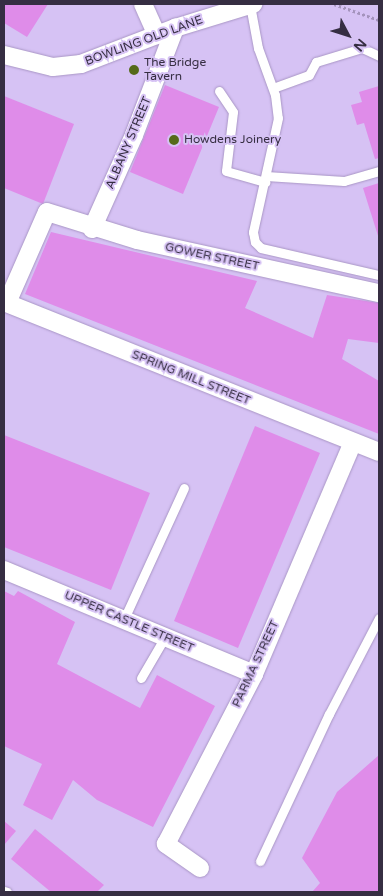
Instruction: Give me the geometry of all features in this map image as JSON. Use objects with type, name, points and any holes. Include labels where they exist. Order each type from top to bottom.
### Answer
[{"type":"street","points":[[143,4],[157,35]]},
{"type":"street","name":"BOWLING OLD LANE","points":[[4,55],[53,67],[81,64],[175,28],[251,4]]},
{"type":"street","name":"ALBANY STREET","points":[[92,228],[134,135],[175,28]]},
{"type":"street","name":"GOWER STREET","points":[[6,303],[47,212],[92,228],[379,293]]},
{"type":"street","name":"SPRING MILL STREET","points":[[6,303],[379,452]]},
{"type":"street","name":"PARMA STREET","points":[[200,868],[166,844],[254,674],[353,442]]},
{"type":"street","name":"UPPER CASTLE STREET","points":[[4,570],[254,674]]},
{"type":"lane","points":[[251,4],[258,48],[273,88],[278,118],[266,179],[252,232],[260,248],[379,275]]},
{"type":"lane","points":[[273,88],[310,75],[316,62],[362,48],[379,56]]},
{"type":"lane","points":[[219,91],[233,112],[226,171],[266,179],[344,181],[379,171]]},
{"type":"lane","points":[[124,620],[184,488]]},
{"type":"lane","points":[[260,861],[329,714],[379,618]]},
{"type":"lane","points":[[141,678],[165,637]]},
{"type":"lane","points":[[4,891],[8,892]]},
{"type":"path","points":[[334,4],[379,20]]},
{"type":"building","points":[[4,4],[48,4],[27,37],[4,23]]},
{"type":"building","name":"Howdens Joinery","points":[[165,85],[219,107],[183,194],[130,172]]},
{"type":"building","points":[[379,86],[379,158],[375,159],[364,123],[357,125],[351,105],[362,102],[359,92]]},
{"type":"building","points":[[4,96],[74,124],[43,204],[4,188]]},
{"type":"building","points":[[379,183],[379,239],[363,188]]},
{"type":"building","points":[[51,232],[257,281],[245,308],[313,338],[327,295],[379,303],[379,343],[348,339],[342,359],[379,381],[379,434],[25,294]]},
{"type":"building","points":[[255,426],[320,453],[238,648],[174,621]]},
{"type":"building","points":[[4,435],[150,493],[111,590],[4,547]]},
{"type":"building","points":[[4,591],[14,596],[18,591],[75,622],[57,664],[140,708],[157,675],[215,706],[153,827],[97,800],[73,780],[52,820],[23,805],[42,764],[4,746]]},
{"type":"building","points":[[379,755],[379,892],[312,892],[320,883],[302,858],[337,792]]},
{"type":"building","points":[[4,821],[16,831],[4,845]]},
{"type":"building","points":[[35,829],[104,885],[97,892],[51,892],[11,859]]},
{"type":"place","name":"The Bridge Tavern","points":[[134,70]]},
{"type":"place","name":"Howdens Joinery","points":[[174,140]]}]
